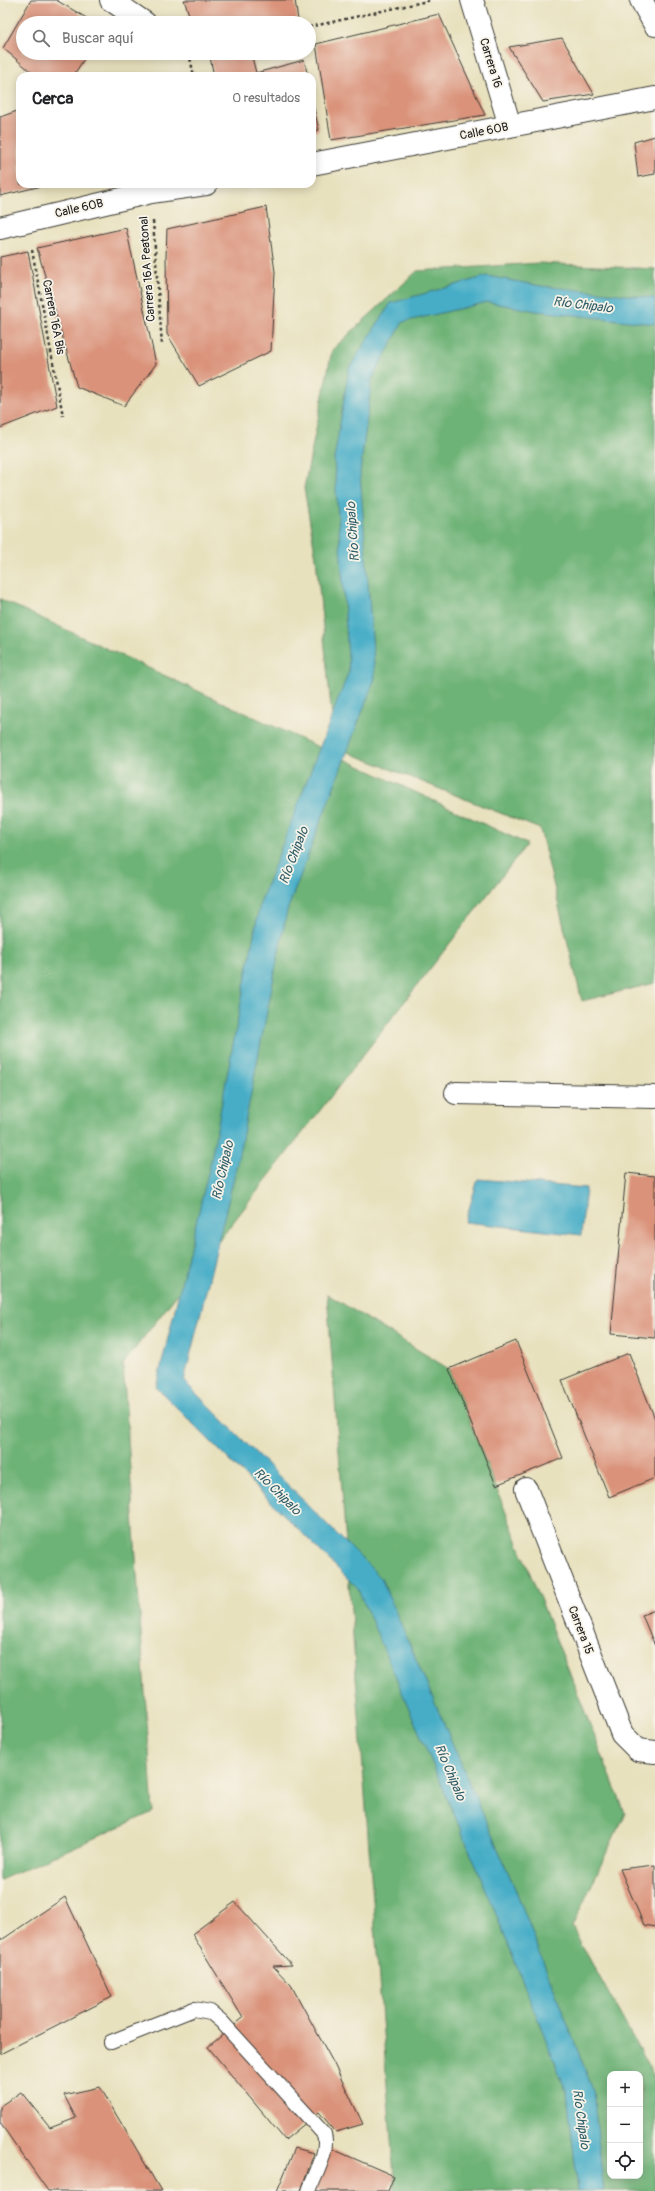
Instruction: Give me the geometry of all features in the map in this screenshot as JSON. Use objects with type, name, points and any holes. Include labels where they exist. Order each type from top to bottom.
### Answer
[{"type":"street","points":[[111,0],[135,16]]},
{"type":"street","name":"Carrera 16","points":[[472,0],[510,126]]},
{"type":"street","points":[[641,0],[655,25]]},
{"type":"street","name":"Calle 60B","points":[[316,163],[655,98]]},
{"type":"street","name":"Calle 60B","points":[[0,228],[26,220],[151,192],[178,188]]},
{"type":"street","points":[[456,1093],[655,1097]]},
{"type":"street","name":"Carrera 15","points":[[526,1489],[622,1734],[638,1750],[655,1752]]},
{"type":"lane","points":[[111,2042],[194,2009],[210,2012],[221,2020],[324,2134],[326,2141],[325,2149],[309,2191]]},
{"type":"path","points":[[316,25],[432,0]]},
{"type":"path","points":[[191,60],[193,72]]},
{"type":"path","name":"Carrera 16A Peatonal","points":[[151,192],[162,345]]},
{"type":"path","name":"Carrera 16A Bis","points":[[26,220],[63,416]]},
{"type":"green space","points":[[539,263],[655,269],[655,983],[582,1001],[540,829],[335,747],[316,558],[304,488],[332,350],[417,271]]},
{"type":"green space","points":[[0,599],[527,844],[123,1364],[153,1812],[0,1880]]},
{"type":"green space","points":[[327,1294],[449,1369],[625,1813],[572,1927],[655,2078],[655,2191],[395,2191]]},
{"type":"water","name":"Río Chipalo","points":[[487,276],[541,286],[655,298],[655,324],[536,311],[488,302],[403,322],[372,379],[360,473],[375,678],[287,911],[236,1169],[184,1381],[381,1578],[517,1893],[593,2090],[604,2191],[578,2191],[567,2093],[491,1901],[358,1589],[156,1387],[210,1165],[260,903],[349,671],[334,460],[349,368],[391,303]]},
{"type":"water","points":[[478,1179],[586,1188],[581,1235],[465,1222]]},
{"type":"building","points":[[31,0],[56,0],[83,16],[22,16]]},
{"type":"building","points":[[184,0],[295,0],[297,16],[190,16]]},
{"type":"building","points":[[439,14],[485,115],[331,140],[316,44]]},
{"type":"building","points":[[16,26],[16,59],[3,48]]},
{"type":"building","points":[[562,38],[594,94],[543,102],[509,47]]},
{"type":"building","points":[[17,60],[83,60],[76,72],[31,72]]},
{"type":"building","points":[[211,60],[253,60],[256,72],[213,72]]},
{"type":"building","points":[[304,60],[307,72],[260,72]]},
{"type":"building","points":[[16,111],[16,188],[33,188],[0,196],[0,117]]},
{"type":"building","points":[[316,117],[319,130],[316,131]]},
{"type":"building","points":[[655,136],[655,174],[638,177],[634,142]]},
{"type":"building","points":[[266,207],[275,272],[271,351],[199,386],[167,334],[167,229]]},
{"type":"building","points":[[126,228],[156,364],[124,406],[77,387],[37,248]]},
{"type":"building","points":[[28,251],[57,406],[0,428],[0,257]]},
{"type":"building","points":[[626,1173],[655,1176],[655,1338],[611,1334]]},
{"type":"building","points":[[516,1341],[563,1458],[496,1485],[449,1369]]},
{"type":"building","points":[[629,1353],[655,1419],[655,1478],[609,1497],[562,1380]]},
{"type":"building","points":[[655,1610],[655,1646],[642,1615]]},
{"type":"building","points":[[655,1865],[655,1927],[644,1925],[620,1869]]},
{"type":"building","points":[[65,1897],[112,1997],[0,2054],[0,1941]]},
{"type":"building","points":[[235,1902],[292,1965],[273,1966],[291,1985],[334,2064],[363,2124],[336,2132],[319,2112],[285,2140],[208,2047],[243,2018],[192,1934]]},
{"type":"building","points":[[100,2087],[161,2191],[48,2191],[0,2123],[0,2106],[21,2092],[50,2128],[76,2118],[64,2095]]},
{"type":"building","points":[[295,2148],[314,2153],[301,2191],[277,2191]]},
{"type":"building","points":[[330,2148],[394,2176],[388,2191],[314,2191]]}]
